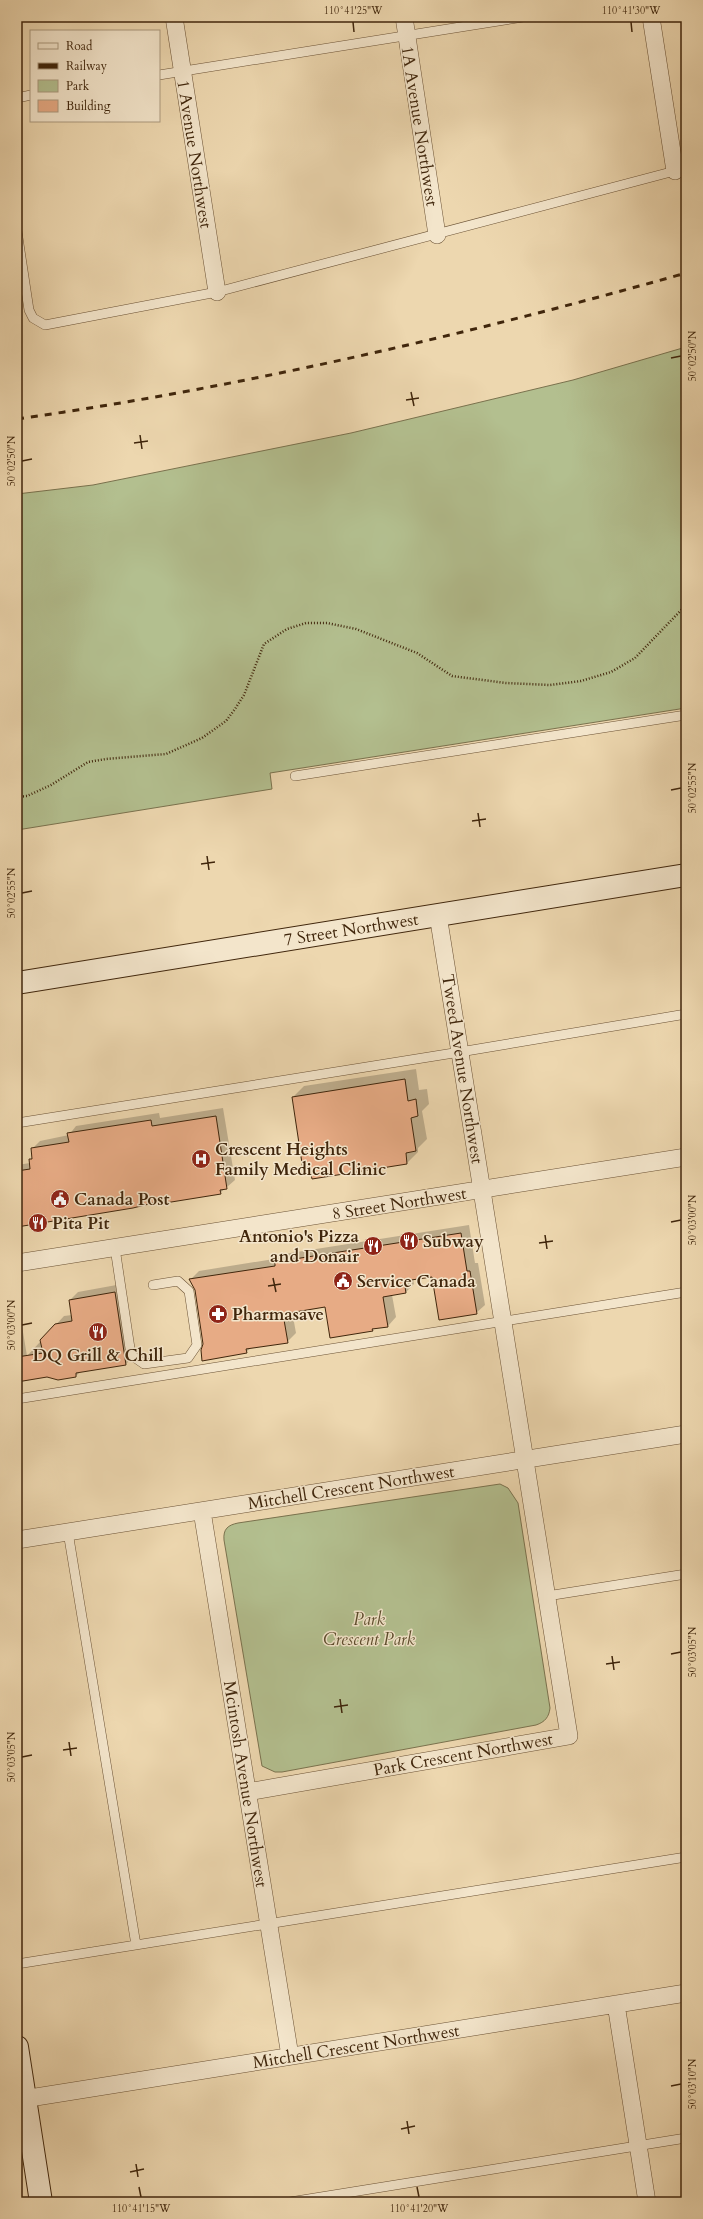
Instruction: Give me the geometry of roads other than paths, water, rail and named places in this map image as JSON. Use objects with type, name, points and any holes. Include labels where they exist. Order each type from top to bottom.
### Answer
[{"type":"street","name":"1 Avenue Northwest","points":[[174,17],[217,292]]},
{"type":"street","name":"1A Avenue Northwest","points":[[404,17],[437,235]]},
{"type":"street","points":[[651,17],[680,169]]},
{"type":"street","name":"7 Street Northwest","points":[[17,983],[686,875]]},
{"type":"street","name":"Tweed Avenue Northwest","points":[[438,915],[526,1460]]},
{"type":"street","name":"8 Street Northwest","points":[[17,1263],[686,1157]]},
{"type":"street","name":"Mitchell Crescent Northwest","points":[[17,1540],[686,1434]]},
{"type":"street","name":"Park Crescent Northwest","points":[[247,1792],[569,1736],[526,1460]]},
{"type":"street","name":"Mcintosh Avenue Northwest","points":[[202,1510],[290,2056]]},
{"type":"street","name":"Mitchell Crescent Northwest","points":[[21,2099],[686,1993]]},
{"type":"street","points":[[616,2004],[647,2202]]},
{"type":"street","points":[[17,2047],[21,2099],[41,2202]]},
{"type":"lane","points":[[160,75],[523,17]]},
{"type":"lane","points":[[17,98],[30,95]]},
{"type":"lane","points":[[17,231],[29,310],[33,318],[46,325],[217,292],[437,235],[680,169]]},
{"type":"lane","points":[[295,776],[686,715]]},
{"type":"lane","points":[[17,1123],[686,1014]]},
{"type":"lane","points":[[115,1248],[131,1355],[144,1364],[188,1358],[197,1345],[189,1291],[178,1281],[153,1285]]},
{"type":"lane","points":[[17,1398],[686,1292]]},
{"type":"lane","points":[[68,1532],[136,1945]]},
{"type":"lane","points":[[547,1596],[686,1574]]},
{"type":"lane","points":[[17,1964],[686,1857]]},
{"type":"lane","points":[[290,2202],[686,2138]]},
{"type":"railway","points":[[17,419],[186,391],[354,357],[437,338],[603,296],[686,273]]},
{"type":"place","name":"Crescent Heights Family Medical Clinic","points":[[201,1159]]},
{"type":"place","name":"Canada Post","points":[[60,1199]]},
{"type":"place","name":"Pita Pit","points":[[38,1223]]},
{"type":"place","name":"Subway","points":[[409,1241]]},
{"type":"place","name":"Antonio's Pizza and Donair","points":[[373,1246]]},
{"type":"place","name":"Service Canada","points":[[343,1281]]},
{"type":"place","name":"Pharmasave","points":[[218,1314]]},
{"type":"place","name":"DQ Grill & Chill","points":[[98,1332]]},
{"type":"park label","name":"Park Crescent Park","points":[[369,1629]]}]
